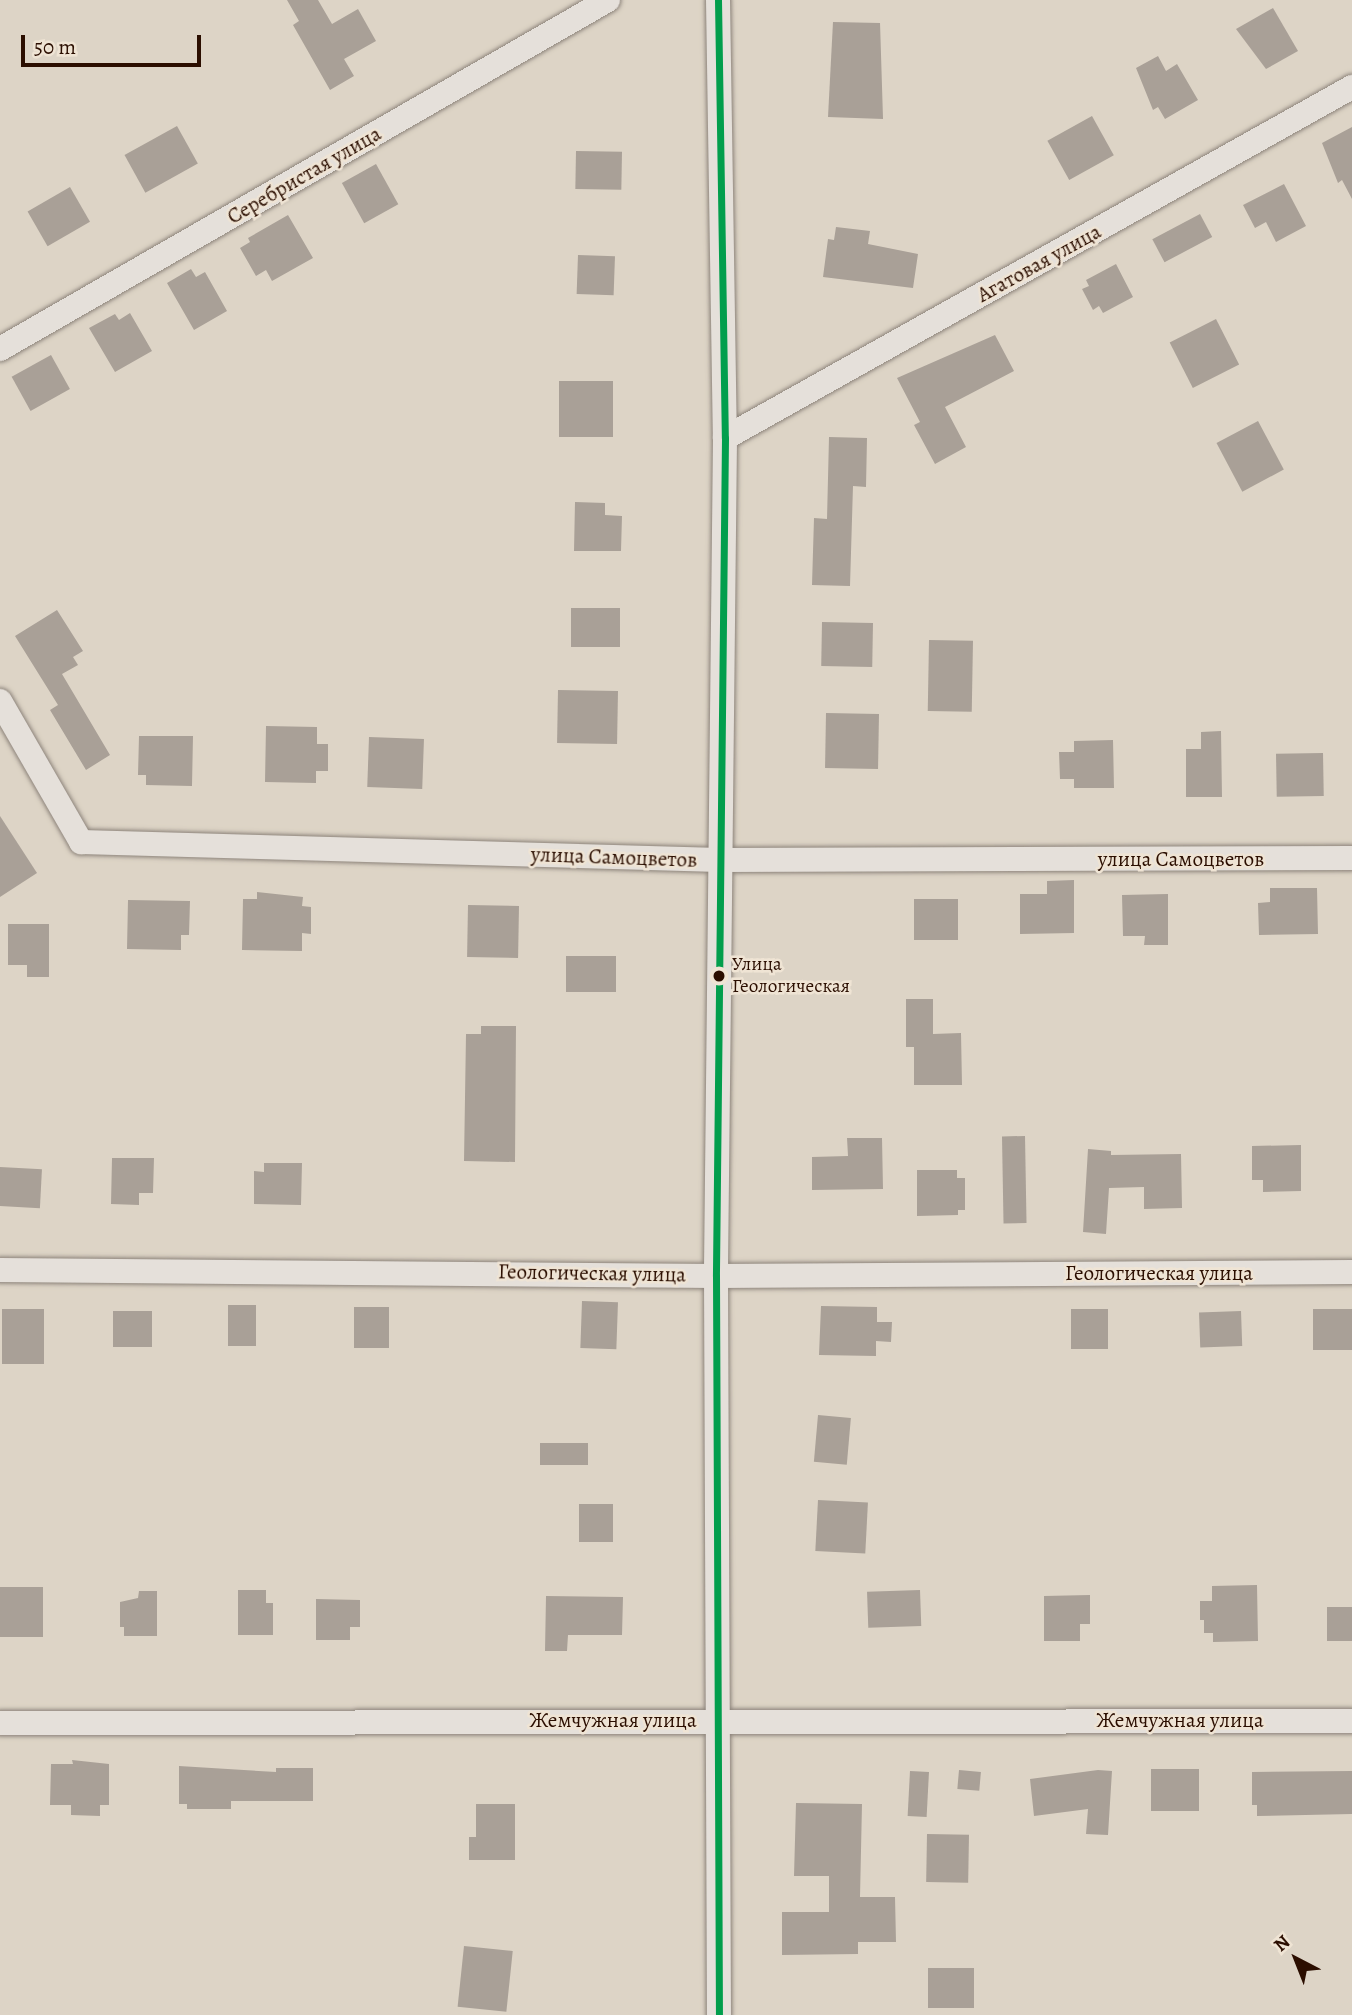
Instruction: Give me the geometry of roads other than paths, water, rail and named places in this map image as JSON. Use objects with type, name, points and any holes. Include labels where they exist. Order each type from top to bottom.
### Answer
[{"type":"street","name":"Серебристая улица","points":[[0,349],[608,0]]},
{"type":"street","points":[[719,0],[725,438],[716,1276],[719,2015]]},
{"type":"street","name":"Агатовая улица","points":[[725,438],[1352,87]]},
{"type":"street","name":"улица Самоцветов","points":[[0,701],[81,842],[720,860],[1352,858]]},
{"type":"street","name":"Геологическая улица","points":[[0,1270],[716,1276],[1352,1272]]},
{"type":"street","name":"Жемчужная улица","points":[[0,1723],[719,1719],[1352,1721]]},
{"type":"place","name":"Улица Геологическая","points":[[719,976]]}]
